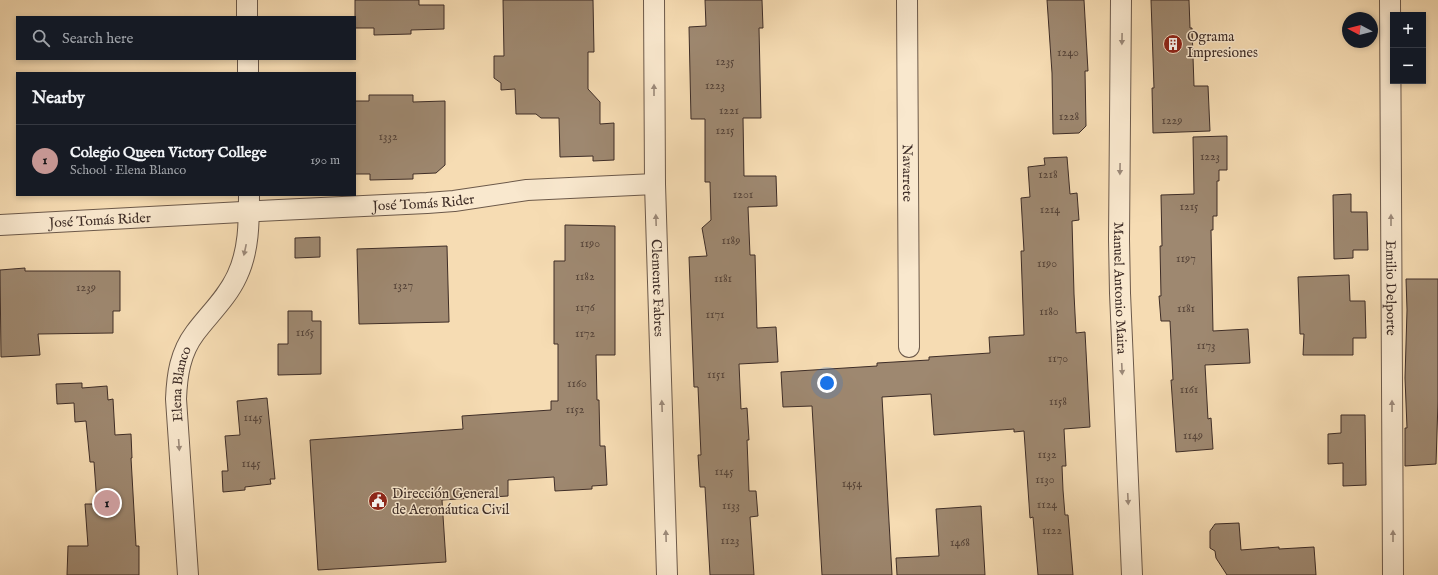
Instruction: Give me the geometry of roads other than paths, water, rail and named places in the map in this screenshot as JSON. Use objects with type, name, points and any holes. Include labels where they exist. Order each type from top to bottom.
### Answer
[{"type":"street","points":[[247,0],[247,16]]},
{"type":"street","name":"Clemente Fabres","points":[[654,0],[655,184],[668,575]]},
{"type":"street","name":"Navarrete","points":[[907,0],[909,347]]},
{"type":"street","name":"Manuel Antonio Maira","points":[[1121,0],[1120,293],[1132,575]]},
{"type":"street","name":"Emilio Delporte","points":[[1390,0],[1393,575]]},
{"type":"street","points":[[248,60],[248,72]]},
{"type":"street","name":"José Tomás Rider","points":[[0,225],[249,203],[427,203],[454,201],[527,190],[655,184]]},
{"type":"street","name":"Elena Blanco","points":[[188,575],[176,381],[180,363],[186,347],[195,333],[223,300],[238,276],[246,245],[249,203]]},
{"type":"place","name":"Ograma Impresiones","points":[[1173,44]]},
{"type":"place","name":"Dirección General de Aeronáutica Civil","points":[[378,501]]},
{"type":"place","name":"Colegio Queen Victory College","points":[[107,503]]}]
